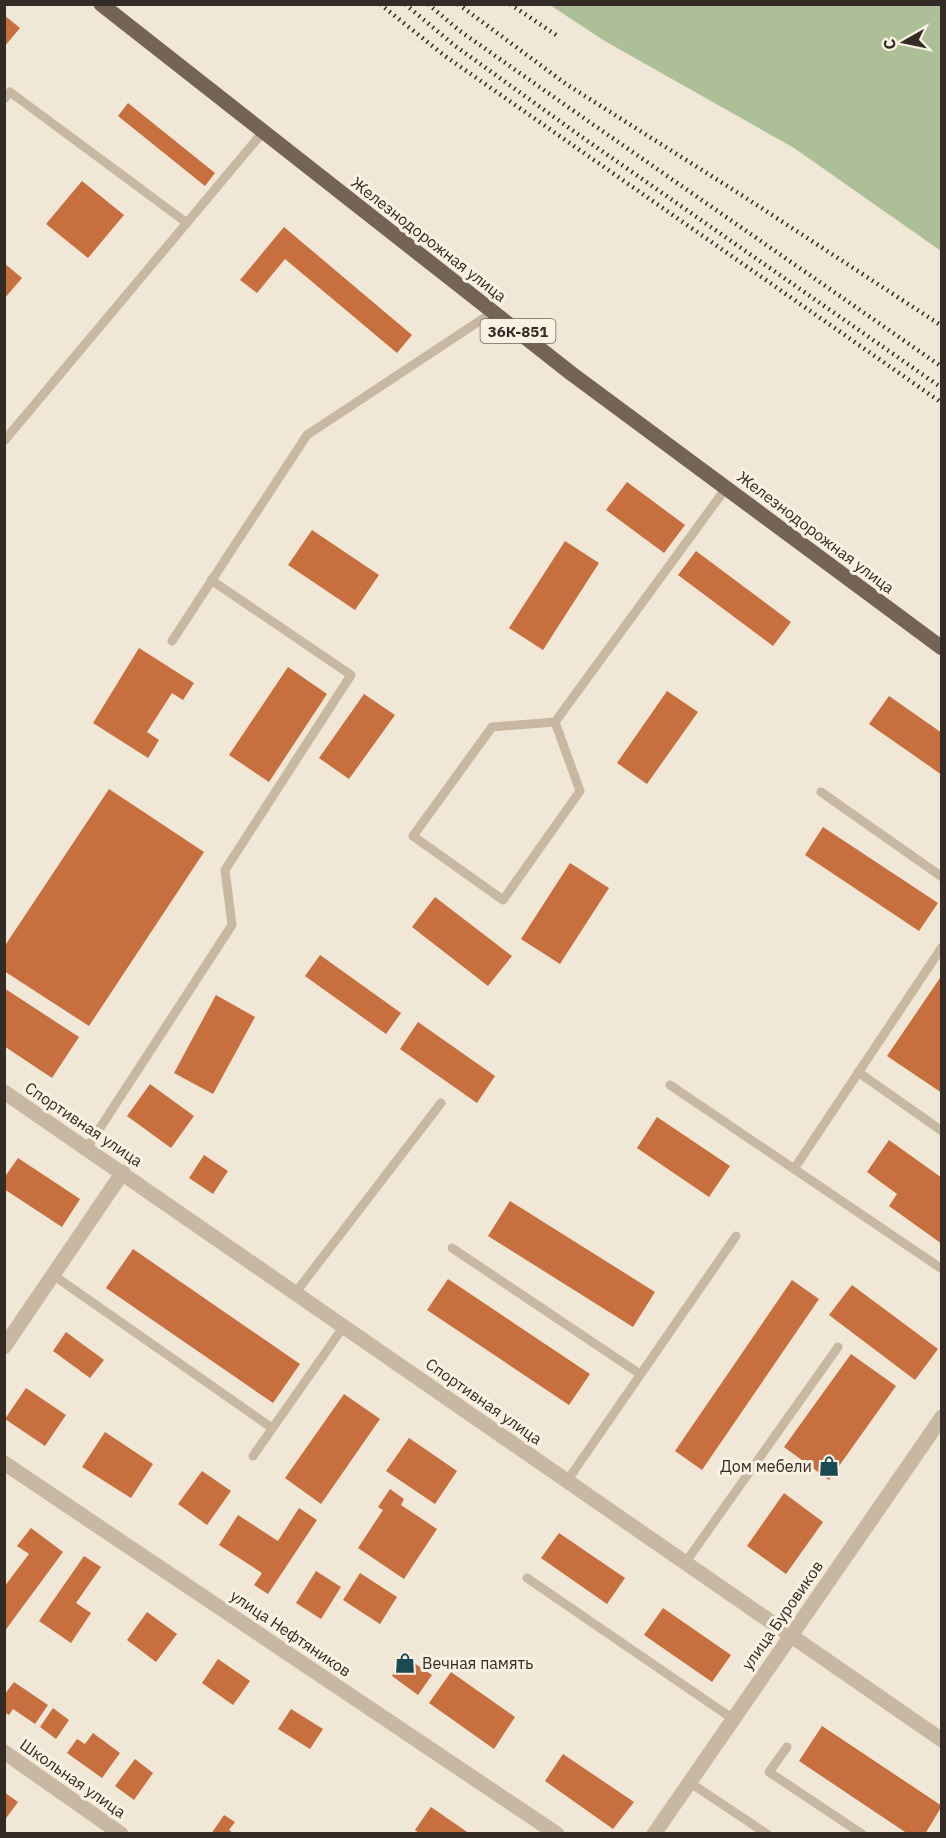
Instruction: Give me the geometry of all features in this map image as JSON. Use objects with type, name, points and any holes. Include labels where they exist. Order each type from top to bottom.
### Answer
[{"type":"main road","name":"Железнодорожная улица","points":[[101,4],[572,374],[942,648]]},
{"type":"street","name":"Спортивная улица","points":[[4,1092],[123,1172],[942,1740]]},
{"type":"street","points":[[4,1347],[123,1172]]},
{"type":"street","name":"улица Буровиков","points":[[654,1833],[942,1417]]},
{"type":"street","name":"улица Нефтяников","points":[[4,1463],[557,1833]]},
{"type":"street","name":"Школьная улица","points":[[4,1752],[121,1833]]},
{"type":"lane","points":[[4,99],[10,92],[187,223]]},
{"type":"lane","points":[[4,441],[263,132]]},
{"type":"lane","points":[[172,641],[307,435],[493,312]]},
{"type":"lane","points":[[555,722],[580,791],[503,900],[413,836],[492,727],[555,722],[726,488]]},
{"type":"lane","points":[[87,1148],[232,925],[225,870],[351,675],[212,580]]},
{"type":"lane","points":[[821,792],[942,878]]},
{"type":"lane","points":[[794,1169],[942,947]]},
{"type":"lane","points":[[858,1072],[942,1131]]},
{"type":"lane","points":[[670,1085],[942,1269]]},
{"type":"lane","points":[[296,1292],[441,1103]]},
{"type":"lane","points":[[567,1481],[736,1236]]},
{"type":"lane","points":[[452,1248],[640,1374]]},
{"type":"lane","points":[[53,1275],[272,1428]]},
{"type":"lane","points":[[253,1456],[344,1326]]},
{"type":"lane","points":[[685,1563],[838,1347]]},
{"type":"lane","points":[[527,1578],[733,1719]]},
{"type":"lane","points":[[787,1747],[769,1772],[862,1833]]},
{"type":"lane","points":[[689,1782],[767,1833]]},
{"type":"green space","points":[[550,5],[941,5],[941,251],[794,148],[603,40]]},
{"type":"building","points":[[4,15],[20,28],[4,47]]},
{"type":"building","points":[[128,103],[215,173],[205,186],[118,116]]},
{"type":"building","points":[[82,181],[124,215],[88,258],[46,224]]},
{"type":"building","points":[[284,227],[412,335],[397,353],[285,259],[257,293],[240,280]]},
{"type":"building","points":[[4,263],[22,278],[4,299]]},
{"type":"building","points":[[627,482],[685,525],[664,553],[606,510]]},
{"type":"building","points":[[312,530],[379,575],[355,610],[288,565]]},
{"type":"building","points":[[565,541],[599,563],[543,650],[509,628]]},
{"type":"building","points":[[696,551],[791,622],[773,646],[678,575]]},
{"type":"building","points":[[139,648],[194,683],[183,700],[172,693],[147,732],[159,740],[148,758],[93,723]]},
{"type":"building","points":[[288,667],[327,694],[269,782],[229,755]]},
{"type":"building","points":[[667,691],[698,712],[647,784],[617,763]]},
{"type":"building","points":[[364,694],[395,715],[349,779],[319,758]]},
{"type":"building","points":[[889,696],[942,733],[942,775],[869,724]]},
{"type":"building","points":[[109,789],[204,852],[89,1026],[4,971],[4,947]]},
{"type":"building","points":[[823,827],[938,903],[919,931],[805,855]]},
{"type":"building","points":[[570,863],[609,888],[560,964],[521,939]]},
{"type":"building","points":[[435,897],[512,956],[488,986],[412,927]]},
{"type":"building","points":[[320,955],[401,1013],[386,1034],[305,976]]},
{"type":"building","points":[[942,975],[942,1093],[887,1056]]},
{"type":"building","points":[[4,988],[79,1037],[52,1078],[4,1046]]},
{"type":"building","points":[[216,995],[255,1017],[213,1094],[174,1073]]},
{"type":"building","points":[[418,1022],[495,1076],[477,1103],[400,1049]]},
{"type":"building","points":[[150,1084],[194,1116],[171,1148],[127,1116]]},
{"type":"building","points":[[657,1117],[730,1166],[709,1197],[637,1148]]},
{"type":"building","points":[[889,1140],[942,1178],[942,1244],[889,1206],[897,1194],[867,1172]]},
{"type":"building","points":[[204,1155],[228,1171],[213,1194],[189,1178]]},
{"type":"building","points":[[18,1158],[80,1199],[62,1227],[4,1189],[4,1178]]},
{"type":"building","points":[[510,1201],[655,1292],[633,1327],[488,1236]]},
{"type":"building","points":[[133,1249],[300,1364],[273,1403],[106,1288]]},
{"type":"building","points":[[448,1279],[590,1374],[569,1405],[427,1310]]},
{"type":"building","points":[[792,1280],[819,1299],[702,1470],[675,1451]]},
{"type":"building","points":[[852,1285],[938,1349],[915,1380],[829,1315]]},
{"type":"building","points":[[66,1332],[104,1360],[90,1378],[53,1351]]},
{"type":"building","points":[[851,1354],[896,1386],[829,1480],[784,1447]]},
{"type":"building","points":[[26,1388],[66,1415],[45,1446],[5,1419]]},
{"type":"building","points":[[344,1394],[380,1419],[321,1504],[285,1478]]},
{"type":"building","points":[[105,1432],[153,1464],[131,1498],[82,1467]]},
{"type":"building","points":[[409,1438],[457,1471],[435,1504],[386,1471]]},
{"type":"building","points":[[202,1471],[231,1491],[207,1525],[178,1504]]},
{"type":"building","points":[[390,1489],[404,1499],[401,1505],[437,1529],[404,1579],[358,1548],[383,1510],[378,1507]]},
{"type":"building","points":[[784,1493],[823,1522],[786,1574],[747,1546]]},
{"type":"building","points":[[299,1508],[317,1520],[268,1594],[254,1585],[262,1573],[219,1545],[238,1515],[278,1541]]},
{"type":"building","points":[[31,1528],[63,1552],[4,1632],[4,1587],[29,1554],[17,1546]]},
{"type":"building","points":[[559,1533],[625,1578],[607,1604],[541,1558]]},
{"type":"building","points":[[84,1556],[101,1567],[76,1603],[91,1613],[71,1643],[39,1621]]},
{"type":"building","points":[[316,1571],[341,1587],[321,1619],[296,1603]]},
{"type":"building","points":[[360,1573],[397,1597],[380,1624],[343,1600]]},
{"type":"building","points":[[663,1608],[731,1655],[712,1682],[644,1635]]},
{"type":"building","points":[[147,1612],[177,1634],[156,1662],[127,1640]]},
{"type":"building","points":[[405,1657],[432,1675],[418,1695],[392,1676]]},
{"type":"building","points":[[218,1659],[250,1681],[233,1705],[202,1683]]},
{"type":"building","points":[[451,1672],[515,1717],[494,1749],[429,1703]]},
{"type":"building","points":[[14,1682],[48,1705],[35,1724],[13,1709],[9,1715],[4,1712],[4,1695]]},
{"type":"building","points":[[53,1708],[69,1720],[56,1739],[40,1727]]},
{"type":"building","points":[[291,1709],[323,1729],[310,1749],[278,1729]]},
{"type":"building","points":[[822,1726],[942,1806],[925,1834],[908,1834],[799,1761]]},
{"type":"building","points":[[93,1733],[120,1753],[102,1778],[67,1753],[77,1739],[85,1744]]},
{"type":"building","points":[[563,1754],[634,1802],[613,1829],[545,1781]]},
{"type":"building","points":[[135,1759],[153,1773],[134,1800],[115,1786]]},
{"type":"building","points":[[4,1792],[18,1802],[4,1821]]},
{"type":"building","points":[[431,1807],[470,1834],[420,1834],[415,1830]]},
{"type":"building","points":[[224,1815],[235,1822],[229,1830],[234,1834],[211,1834]]},
{"type":"railway","points":[[380,4],[445,56],[942,403]]},
{"type":"railway","points":[[405,4],[454,45],[579,135],[942,388]]},
{"type":"railway","points":[[428,4],[460,31],[942,367]]},
{"type":"railway","points":[[458,4],[566,84],[942,326]]},
{"type":"railway","points":[[510,4],[559,37]]},
{"type":"place","name":"Дом мебели","points":[[829,1466]]},
{"type":"place","name":"Вечная память","points":[[405,1663]]}]
